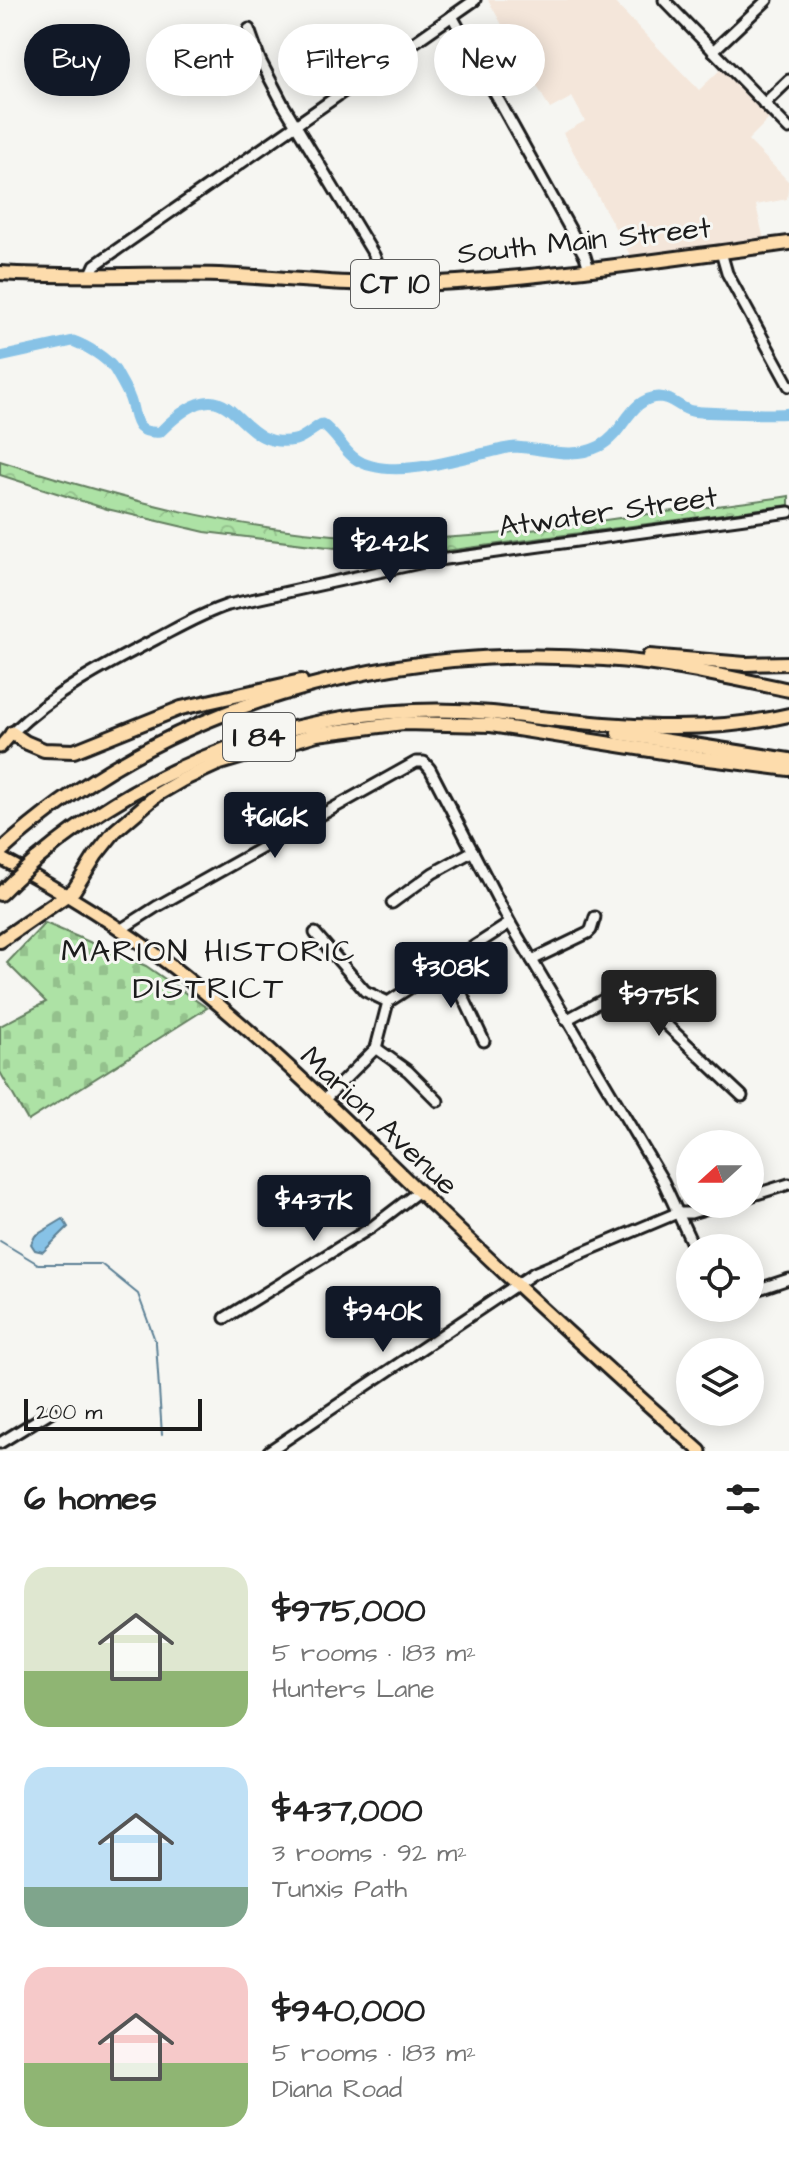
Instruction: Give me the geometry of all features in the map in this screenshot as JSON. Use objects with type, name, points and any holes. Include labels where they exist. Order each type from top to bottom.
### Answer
[{"type":"highway","name":"South Main Street","points":[[0,273],[222,275],[385,284],[484,280],[789,243]]},
{"type":"highway","points":[[540,656],[601,652],[745,664],[789,663]]},
{"type":"highway","name":"I 84","points":[[2,852],[80,788],[164,739],[284,693],[347,677],[410,665],[475,658],[540,656],[654,664],[789,690]]},
{"type":"highway","points":[[12,733],[44,750],[74,751],[167,713],[195,705],[337,672],[410,665]]},
{"type":"highway","name":"I 84","points":[[0,894],[36,860],[98,813],[153,780],[212,753],[274,732],[337,718],[403,711],[513,716],[789,760]]},
{"type":"highway","points":[[513,716],[682,728],[736,725],[788,715]]},
{"type":"highway","points":[[0,941],[67,896],[115,831],[158,794],[217,764],[317,734],[403,723],[479,724],[789,769]]},
{"type":"main road","name":"Atwater Street","points":[[0,747],[12,733]]},
{"type":"main road","name":"Marion Avenue","points":[[2,852],[120,930],[199,989],[324,1100],[516,1285],[700,1451]]},
{"type":"street","points":[[90,276],[95,265],[475,0]]},
{"type":"street","points":[[664,0],[789,129]]},
{"type":"street","points":[[713,51],[767,0]]},
{"type":"street","points":[[452,16],[585,256],[589,269]]},
{"type":"street","points":[[262,64],[374,255],[385,284]]},
{"type":"street","points":[[764,104],[789,80]]},
{"type":"street","points":[[721,252],[727,273],[789,386]]},
{"type":"street","name":"Atwater Street","points":[[12,733],[43,705],[82,679],[202,615],[228,605],[424,562],[789,512]]},
{"type":"street","points":[[120,930],[416,762],[424,762],[510,923],[663,1181],[676,1211]]},
{"type":"street","points":[[392,903],[433,873],[473,851]]},
{"type":"street","points":[[532,960],[588,933],[595,917]]},
{"type":"street","points":[[324,1100],[376,1048],[388,1002],[510,923]]},
{"type":"street","points":[[315,933],[365,991],[388,1002]]},
{"type":"street","points":[[442,966],[460,990],[484,1041]]},
{"type":"street","points":[[566,1020],[614,994],[637,997],[742,1096]]},
{"type":"street","points":[[376,1048],[408,1071],[438,1101]]},
{"type":"street","points":[[764,1192],[789,1184]]},
{"type":"street","points":[[225,1318],[372,1227],[419,1191]]},
{"type":"street","points":[[269,1451],[534,1273],[676,1213]]},
{"type":"street","points":[[764,1287],[789,1279]]},
{"type":"street","points":[[0,1443],[52,1411]]},
{"type":"shaded area","points":[[488,0],[612,0],[699,90],[721,69],[769,119],[748,140],[789,182],[787,199],[756,205],[764,240],[631,257],[563,133],[585,121],[572,97],[550,109],[543,96],[545,24],[502,24]]},
{"type":"green space","points":[[0,461],[178,511],[268,528],[362,537],[430,538],[498,534],[789,496],[789,505],[438,552],[361,551],[205,532],[107,509],[0,475]]},
{"type":"green space","points":[[45,923],[146,966],[207,1008],[28,1121],[0,1072],[0,1026],[46,1002],[7,963]]},
{"type":"water","points":[[63,1219],[68,1227],[43,1252],[35,1250],[31,1244],[35,1236]]},
{"type":"waterway","points":[[0,357],[73,341],[96,353],[115,370],[129,396],[137,423],[144,430],[160,432],[186,410],[205,402],[220,404],[257,434],[274,440],[295,440],[322,424],[356,459],[372,466],[399,469],[429,466],[513,447],[569,453],[590,450],[616,433],[641,403],[659,397],[692,411],[789,413]]},
{"type":"waterway","points":[[0,1241],[38,1264],[101,1264],[138,1294],[156,1343],[162,1435]]},
{"type":"district","name":"MARION HISTORIC DISTRICT","points":[[209,970]]}]
